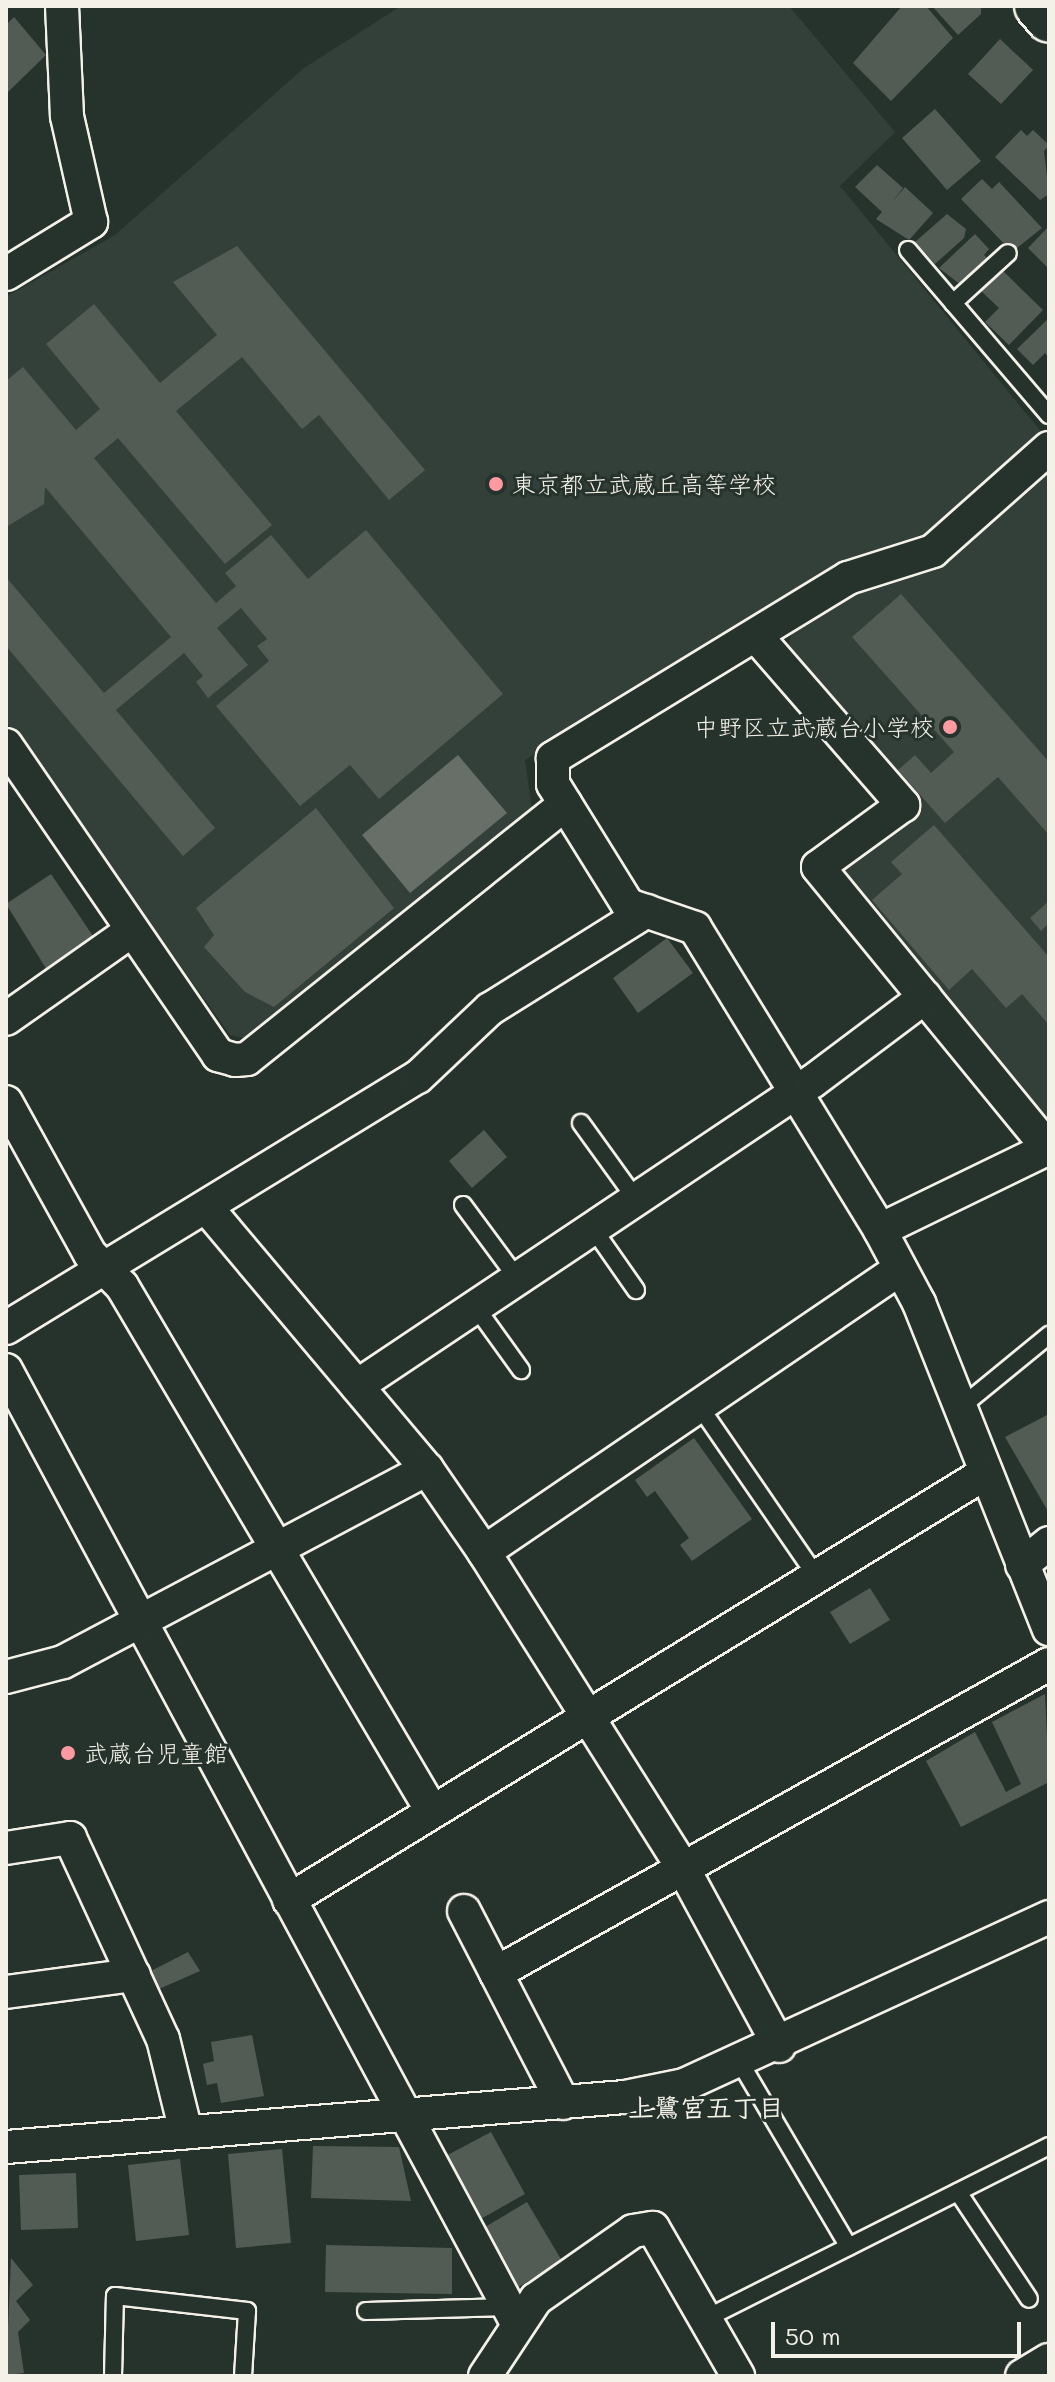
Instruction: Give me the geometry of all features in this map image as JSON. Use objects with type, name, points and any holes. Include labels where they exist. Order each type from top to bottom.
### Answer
[{"type":"main road","points":[[1037,6],[1049,20]]},
{"type":"street","points":[[6,274],[91,222],[67,116],[62,6]]},
{"type":"street","points":[[1049,448],[933,551],[848,578],[757,637],[553,758],[553,784],[628,905],[695,928],[880,1230],[961,1407],[984,1474],[1049,1629]]},
{"type":"street","points":[[757,637],[903,805],[818,867],[1049,1148],[880,1230]]},
{"type":"street","points":[[6,745],[130,932],[218,1055],[247,1059],[565,804]]},
{"type":"street","points":[[6,1328],[418,1077],[490,1009],[647,911]]},
{"type":"street","points":[[6,1019],[130,932]]},
{"type":"street","points":[[357,1386],[797,1091],[925,997]]},
{"type":"street","points":[[6,1102],[16,1137],[104,1269],[122,1286],[432,1811]]},
{"type":"street","points":[[207,1208],[427,1469],[484,1552],[590,1716],[684,1870],[779,2046]]},
{"type":"street","points":[[484,1552],[900,1269]]},
{"type":"street","points":[[6,1370],[401,2115],[513,2315]]},
{"type":"street","points":[[6,1677],[63,1662],[427,1469]]},
{"type":"street","points":[[289,1900],[984,1474]]},
{"type":"street","points":[[1022,1565],[1049,1543]]},
{"type":"street","points":[[496,1973],[1049,1664]]},
{"type":"street","points":[[6,1848],[70,1838],[163,2039],[186,2132]]},
{"type":"street","points":[[464,1911],[563,2103]]},
{"type":"street","points":[[6,2147],[563,2103],[684,2085],[741,2064],[1049,1917]]},
{"type":"street","points":[[6,1992],[134,1975]]},
{"type":"street","points":[[486,2376],[513,2315],[633,2231],[653,2228],[703,2320],[738,2376]]},
{"type":"street","points":[[1022,2376],[1049,2360]]},
{"type":"lane","points":[[908,250],[1049,415]]},
{"type":"lane","points":[[953,303],[1008,253]]},
{"type":"lane","points":[[581,1123],[635,1198]]},
{"type":"lane","points":[[463,1205],[517,1278]]},
{"type":"lane","points":[[592,1227],[636,1290]]},
{"type":"lane","points":[[475,1306],[521,1370]]},
{"type":"lane","points":[[961,1407],[1049,1335]]},
{"type":"lane","points":[[698,1404],[817,1577]]},
{"type":"lane","points":[[741,2064],[849,2247]]},
{"type":"lane","points":[[703,2320],[1049,2146]]},
{"type":"lane","points":[[958,2192],[1029,2299]]},
{"type":"lane","points":[[113,2376],[115,2296],[247,2311],[243,2376]]},
{"type":"lane","points":[[366,2311],[513,2315]]},
{"type":"shaded area","name":"東京都立武蔵丘高等学校","points":[[401,6],[789,6],[895,132],[840,186],[1043,434],[928,535],[844,565],[525,760],[532,810],[253,1040],[230,1035],[6,721],[6,297],[115,235],[304,68]]},
{"type":"shaded area","name":"中野区立武蔵台小学校","points":[[1049,471],[1049,1121],[841,874],[915,806],[788,648],[792,632],[853,595],[939,568]]},
{"type":"shaded area","points":[[458,755],[507,813],[410,893],[362,835]]},
{"type":"building","points":[[902,6],[926,6],[953,38],[891,101],[853,63]]},
{"type":"building","points":[[932,6],[981,6],[981,14],[958,35]]},
{"type":"building","points":[[14,17],[46,55],[6,94],[6,25]]},
{"type":"building","points":[[1000,39],[1033,70],[1001,104],[968,74]]},
{"type":"building","points":[[935,109],[981,161],[947,190],[902,138]]},
{"type":"building","points":[[1021,130],[1027,136],[1033,130],[1049,145],[1044,151],[1049,194],[1040,200],[995,157]]},
{"type":"building","points":[[877,165],[903,188],[891,203],[905,187],[933,213],[909,240],[876,219],[882,212],[855,187]]},
{"type":"building","points":[[982,179],[992,189],[999,182],[1042,228],[1012,252],[961,199]]},
{"type":"building","points":[[947,214],[966,229],[964,238],[935,264],[915,242]]},
{"type":"building","points":[[1049,226],[1049,269],[1028,248]]},
{"type":"building","points":[[975,234],[989,249],[984,255],[988,259],[961,285],[939,268]]},
{"type":"building","points":[[237,246],[425,470],[389,500],[319,415],[302,429],[242,357],[176,411],[272,525],[225,564],[118,438],[94,458],[216,603],[236,586],[225,573],[271,535],[308,579],[366,530],[503,694],[379,799],[350,765],[300,806],[216,706],[269,661],[257,646],[267,639],[241,608],[217,628],[248,665],[208,698],[196,682],[203,676],[184,653],[116,710],[215,828],[183,856],[6,646],[6,577],[104,693],[171,637],[45,487],[44,504],[6,527],[6,381],[23,367],[76,430],[100,409],[46,344],[94,304],[160,383],[217,335],[173,282]]},
{"type":"building","points":[[1001,269],[1043,310],[1009,345],[985,322],[999,308],[980,290]]},
{"type":"building","points":[[1049,318],[1049,358],[1045,353],[1033,365],[1017,349]]},
{"type":"building","points":[[901,594],[1049,762],[1049,835],[998,777],[945,823],[898,770],[915,755],[931,773],[954,752],[852,637]]},
{"type":"building","points":[[316,808],[394,908],[274,1007],[245,992],[204,947],[214,935],[196,908]]},
{"type":"building","points":[[934,825],[1049,957],[1049,1025],[1022,994],[1006,1008],[972,969],[949,990],[872,900],[902,874],[891,862]]},
{"type":"building","points":[[51,874],[95,939],[47,970],[6,904]]},
{"type":"building","points":[[1049,901],[1049,923],[1041,931],[1030,918]]},
{"type":"building","points":[[667,938],[693,973],[638,1013],[613,978]]},
{"type":"building","points":[[484,1130],[507,1157],[472,1188],[449,1161]]},
{"type":"building","points":[[1049,1414],[1049,1513],[1005,1437]]},
{"type":"building","points":[[694,1438],[752,1519],[692,1561],[680,1545],[689,1538],[655,1491],[647,1497],[635,1480]]},
{"type":"building","points":[[870,1588],[890,1620],[850,1644],[830,1612]]},
{"type":"building","points":[[1045,1694],[1049,1782],[961,1827],[926,1761],[975,1732],[1006,1792],[1021,1784],[992,1722]]},
{"type":"building","points":[[188,1952],[200,1971],[159,1989],[149,1972]]},
{"type":"building","points":[[252,2035],[264,2096],[221,2103],[217,2083],[207,2085],[203,2064],[214,2061],[211,2042]]},
{"type":"building","points":[[491,2132],[525,2194],[477,2221],[442,2158]]},
{"type":"building","points":[[313,2146],[399,2147],[411,2201],[311,2198]]},
{"type":"building","points":[[282,2149],[291,2243],[236,2248],[228,2154]]},
{"type":"building","points":[[180,2159],[189,2235],[136,2241],[128,2165]]},
{"type":"building","points":[[76,2173],[78,2228],[21,2230],[19,2175]]},
{"type":"building","points":[[527,2202],[562,2261],[515,2289],[480,2230]]},
{"type":"building","points":[[326,2245],[452,2248],[452,2294],[325,2292]]},
{"type":"building","points":[[11,2258],[33,2285],[16,2301],[30,2320],[18,2332],[24,2373],[6,2375]]},
{"type":"place","name":"東京都立武蔵丘高等学校","points":[[496,484]]},
{"type":"place","name":"中野区立武蔵台小学校","points":[[950,727]]},
{"type":"place","name":"武蔵台児童館","points":[[68,1753]]},
{"type":"district","name":"上鷺宮五丁目","points":[[706,2108]]}]
